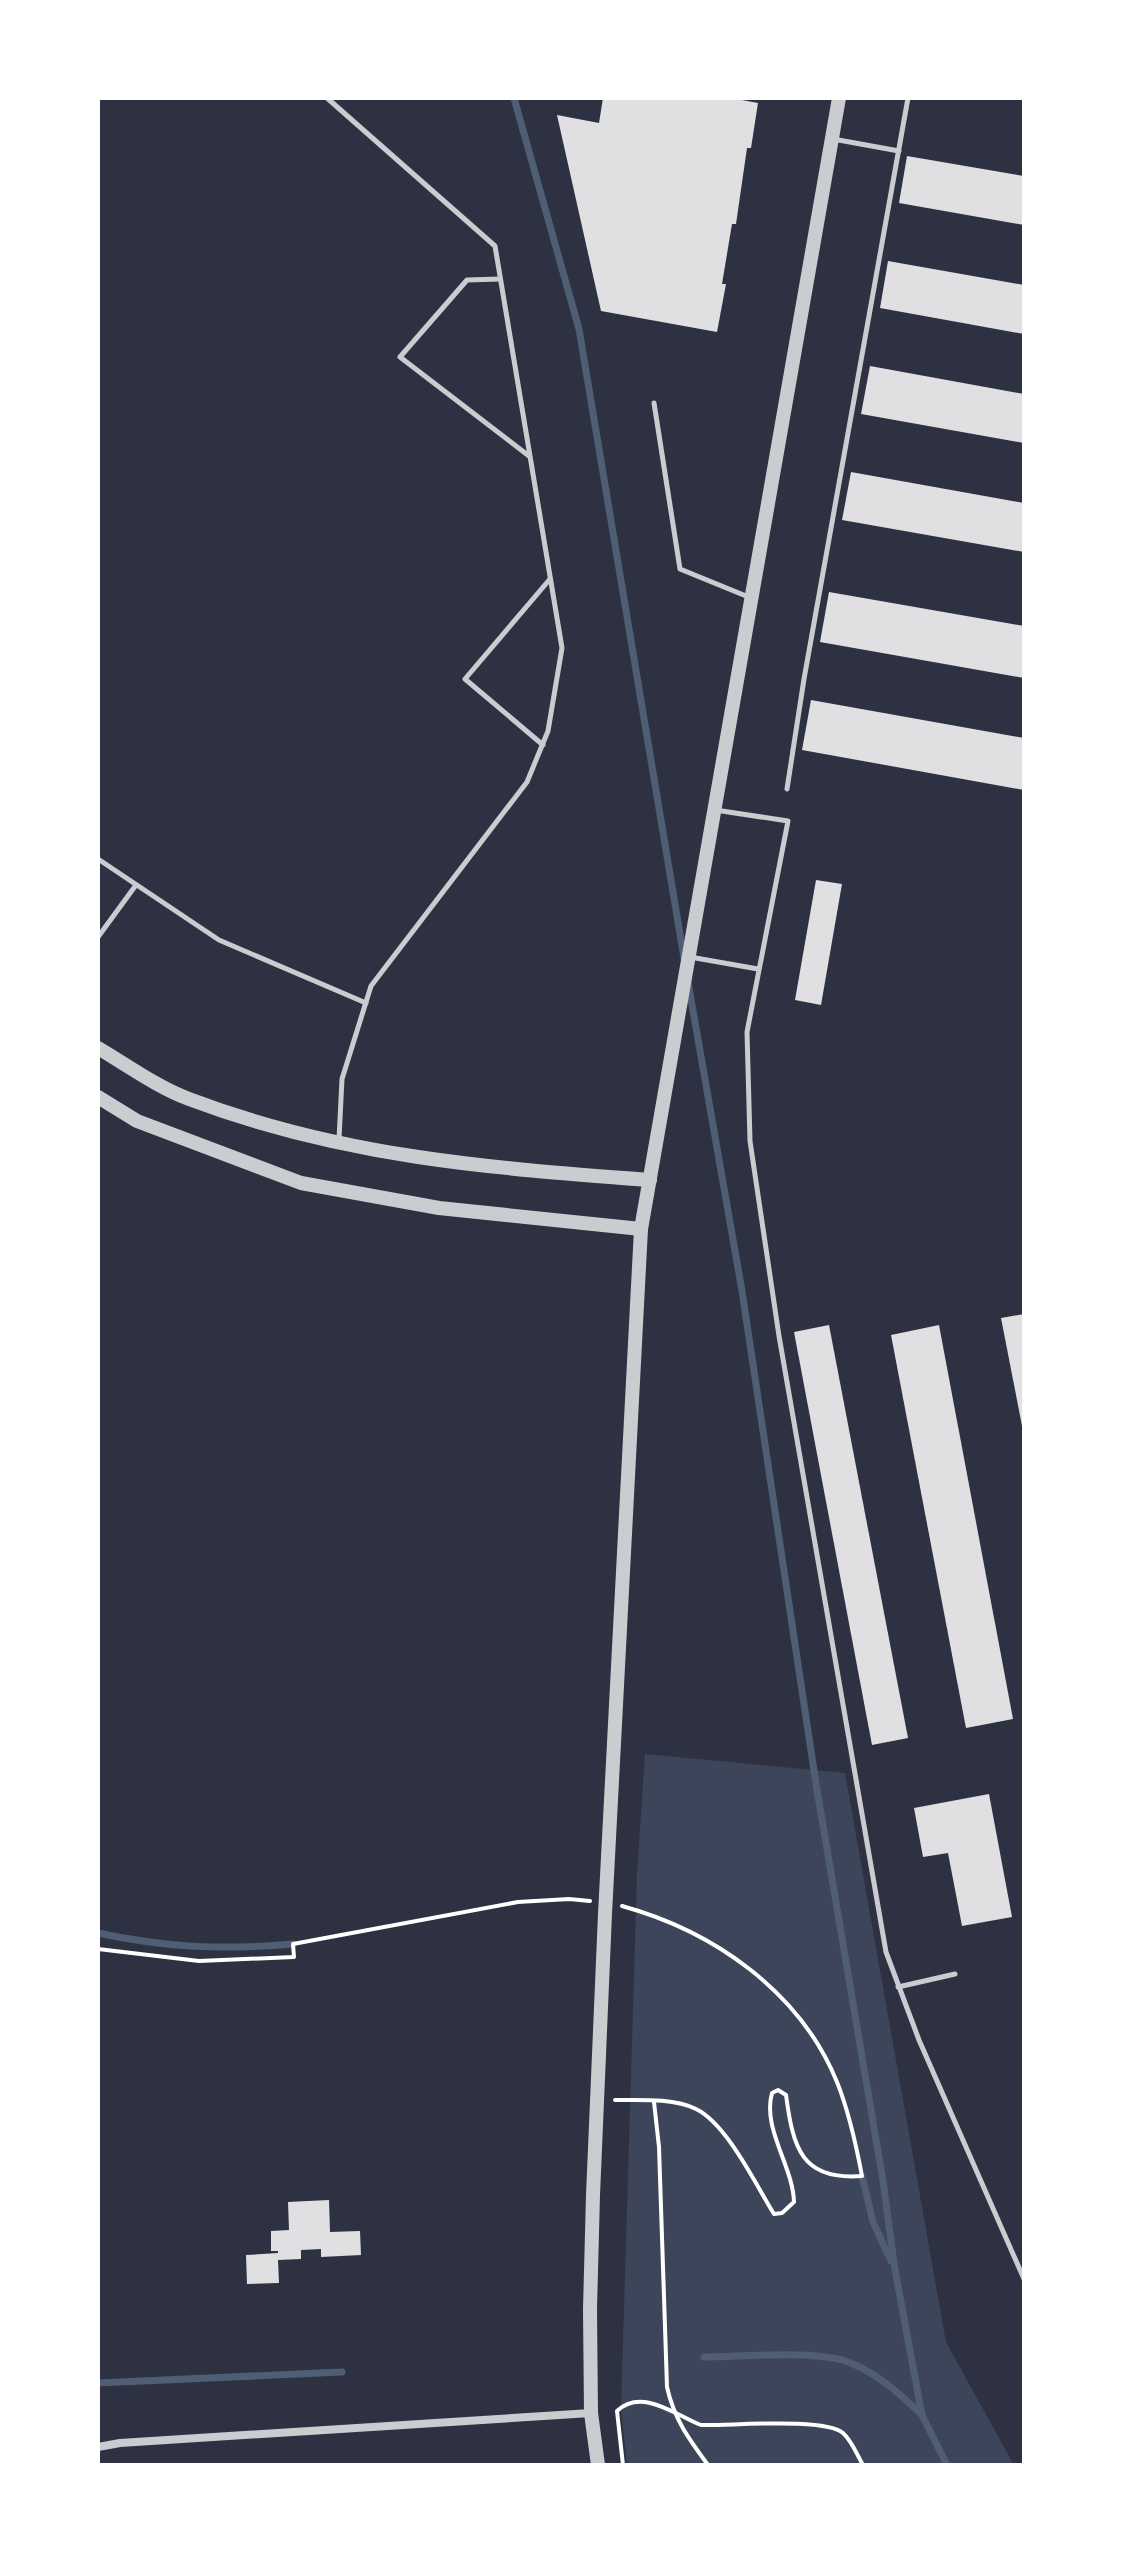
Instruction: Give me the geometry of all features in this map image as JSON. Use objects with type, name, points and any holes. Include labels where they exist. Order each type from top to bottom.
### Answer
[{"type":"street","points":[[598,2465],[591,2413],[590,2309],[597,2100],[641,1229],[839,98]]},
{"type":"street","points":[[98,1048],[186,1098],[304,1137],[390,1154],[491,1168],[650,1180]]},
{"type":"street","points":[[98,1097],[137,1121],[301,1183],[439,1208],[641,1229]]},
{"type":"street","points":[[98,2447],[120,2443],[591,2413]]},
{"type":"lane","points":[[327,98],[495,246],[562,648],[548,731],[527,782],[371,986],[342,1079],[339,1144]]},
{"type":"lane","points":[[787,789],[908,98]]},
{"type":"lane","points":[[832,139],[899,151]]},
{"type":"lane","points":[[500,279],[467,280],[400,357],[530,457]]},
{"type":"lane","points":[[654,403],[680,569],[752,598]]},
{"type":"lane","points":[[543,745],[465,679],[550,579]]},
{"type":"lane","points":[[715,810],[788,821],[747,1032],[750,1141],[779,1336],[886,1952],[919,2040],[1024,2279]]},
{"type":"lane","points":[[98,859],[219,940],[366,1003]]},
{"type":"lane","points":[[98,937],[136,885]]},
{"type":"lane","points":[[689,957],[758,969]]},
{"type":"lane","points":[[898,1987],[955,1974]]},
{"type":"path","points":[[98,1949],[199,1961],[294,1957],[293,1944],[472,1909],[537,1900],[592,1901]]},
{"type":"path","points":[[597,2100],[654,2102],[697,2109],[721,2128],[774,2214],[782,2213],[794,2202],[792,2181],[779,2148],[771,2113],[770,2099],[772,2093],[778,2090],[786,2095],[794,2139],[807,2163],[832,2176],[862,2176],[847,2109],[824,2055],[794,2010],[760,1978],[714,1944],[668,1921],[607,1903]]},
{"type":"path","points":[[654,2102],[659,2147],[667,2387],[672,2410],[681,2429],[708,2465]]},
{"type":"path","points":[[623,2465],[617,2411],[630,2404],[644,2403],[654,2403],[701,2425],[830,2427],[843,2434],[863,2465]]},
{"type":"shaded area","points":[[645,1754],[845,1773],[946,2342],[1014,2465],[627,2465],[621,2410],[637,1873]]},
{"type":"building","points":[[603,98],[731,98],[758,103],[751,148],[747,148],[736,224],[732,224],[717,332],[601,311],[557,115],[599,123]]},
{"type":"building","points":[[907,156],[1024,176],[1024,225],[899,203]]},
{"type":"building","points":[[888,261],[1024,285],[1024,334],[880,308]]},
{"type":"building","points":[[870,366],[1024,394],[1024,443],[861,414]]},
{"type":"building","points":[[851,472],[1024,503],[1024,552],[842,520]]},
{"type":"building","points":[[829,592],[1024,626],[1024,678],[820,642]]},
{"type":"building","points":[[811,700],[1024,738],[1024,790],[802,750]]},
{"type":"building","points":[[816,880],[842,884],[821,1005],[795,1000]]},
{"type":"building","points":[[1024,1314],[1024,1431],[1023,1431],[1001,1318]]},
{"type":"building","points":[[829,1325],[908,1738],[872,1745],[794,1332]]},
{"type":"building","points":[[939,1325],[1013,1719],[966,1728],[891,1335]]},
{"type":"building","points":[[989,1794],[1012,1917],[962,1926],[948,1853],[923,1857],[914,1808]]},
{"type":"building","points":[[329,2200],[330,2232],[360,2231],[361,2255],[321,2257],[321,2249],[301,2250],[301,2259],[278,2260],[279,2283],[247,2284],[246,2255],[278,2253],[271,2251],[271,2231],[289,2230],[288,2202]]},
{"type":"waterway","points":[[514,98],[579,329],[684,958]]},
{"type":"waterway","points":[[688,982],[742,1291],[816,1784],[883,2181],[895,2270],[922,2415],[947,2465]]},
{"type":"waterway","points":[[98,1933],[195,1946],[293,1944]]},
{"type":"waterway","points":[[862,2176],[873,2222],[891,2261]]},
{"type":"waterway","points":[[704,2357],[800,2355],[837,2359],[880,2379],[921,2414]]},
{"type":"waterway","points":[[98,2383],[342,2372]]}]
